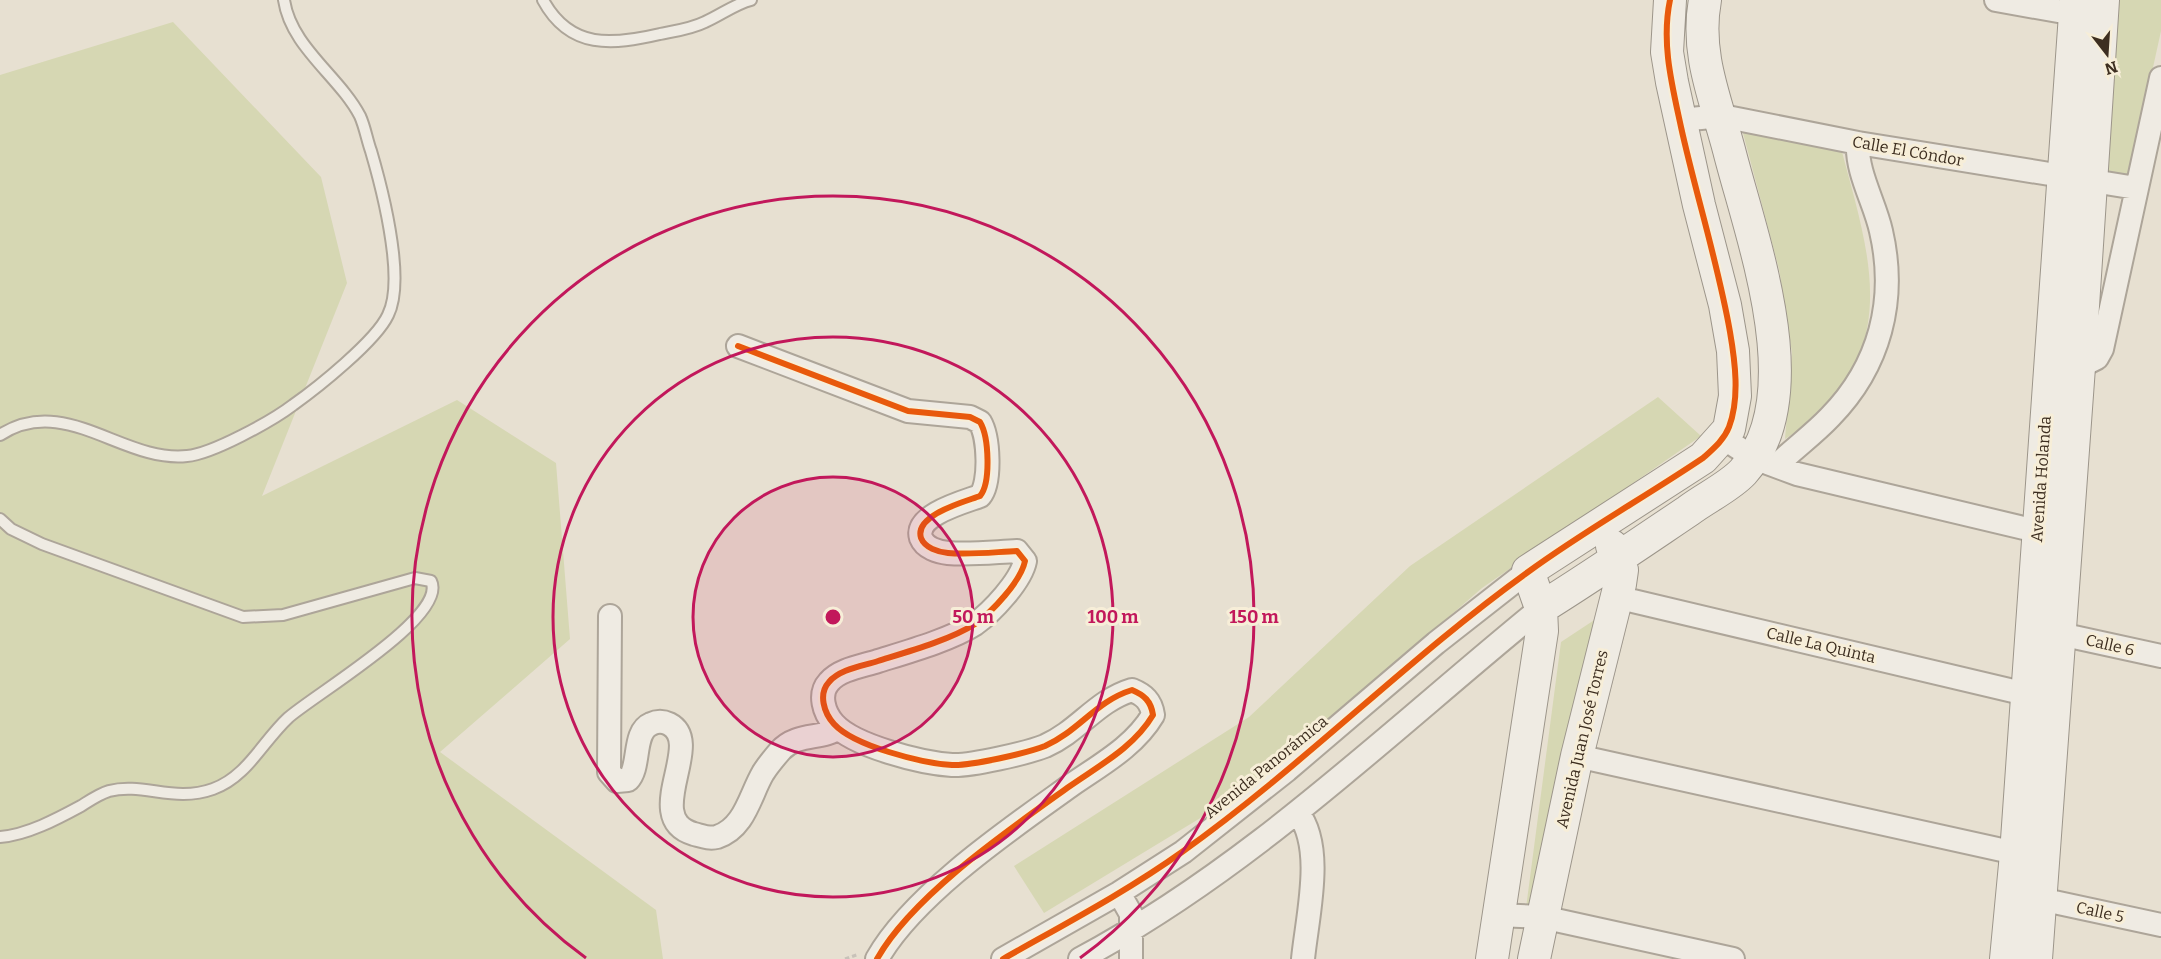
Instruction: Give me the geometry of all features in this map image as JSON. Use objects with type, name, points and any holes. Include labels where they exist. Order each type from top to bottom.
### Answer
[{"type":"street","points":[[1492,959],[1542,631],[1540,609],[1528,571],[1703,458],[1723,438],[1731,421],[1735,396],[1733,351],[1725,305],[1680,120],[1666,52],[1670,0]]},
{"type":"street","points":[[1705,0],[1702,40],[1707,75],[1754,241],[1774,337],[1776,378],[1773,407],[1766,437],[1765,462]]},
{"type":"street","points":[[1996,0],[2076,7]]},
{"type":"street","name":"Avenida Holanda","points":[[2006,959],[2029,856],[2060,634],[2052,535],[2077,179],[2103,0]]},
{"type":"street","name":"Avenida Holanda","points":[[2036,959],[2040,899],[2029,856],[2026,694],[2079,368],[2076,7]]},
{"type":"street","points":[[2079,368],[2097,358],[2102,349],[2161,78]]},
{"type":"street","name":"Calle El Cóndor","points":[[1680,120],[1718,116],[1858,142],[2136,188]]},
{"type":"street","points":[[1080,959],[1133,931],[1219,873],[1298,813],[1442,689],[1540,609],[1620,559],[1742,474],[1765,462],[1844,402],[1861,379],[1883,322],[1888,297],[1887,261],[1881,231],[1858,156],[1858,142]]},
{"type":"street","points":[[738,346],[908,411],[970,417],[980,422],[986,442],[987,483],[984,491],[980,496],[934,514],[924,523],[920,532],[922,541],[931,548],[947,553],[1017,551],[1025,561],[1023,569],[1006,594],[975,624],[916,650],[843,673],[828,683],[823,697],[824,706],[838,728],[857,741],[927,761],[954,765],[1043,747],[1069,731],[1112,696],[1132,690],[1144,695],[1152,707],[1152,715],[1146,727],[1131,743],[1033,813],[927,897],[877,959]]},
{"type":"street","points":[[1723,438],[1765,462],[1797,474],[2052,535]]},
{"type":"street","points":[[1599,525],[1620,559]]},
{"type":"street","name":"Avenida Juan José Torres","points":[[1534,959],[1577,756],[1622,570],[1620,559]]},
{"type":"street","name":"Avenida Panorámica","points":[[1003,959],[1119,893],[1191,845],[1287,770],[1436,643],[1528,571]]},
{"type":"street","name":"Calle La Quinta","points":[[1616,597],[2026,694]]},
{"type":"street","points":[[610,616],[609,772],[617,781],[628,780],[635,773],[640,740],[645,728],[650,724],[664,722],[676,728],[680,733],[681,747],[670,801],[675,819],[689,833],[706,838],[716,837],[733,829],[764,772],[782,748],[802,736],[838,728]]},
{"type":"street","name":"Calle 6","points":[[2060,634],[2161,656]]},
{"type":"street","points":[[1577,756],[2029,856]]},
{"type":"street","points":[[1298,813],[1307,827],[1313,854],[1303,959]]},
{"type":"street","points":[[1119,893],[1131,914],[1133,931],[1131,959]]},
{"type":"street","name":"Calle 5","points":[[2040,899],[2161,925]]},
{"type":"street","points":[[1497,915],[1542,917],[1733,959]]},
{"type":"lane","points":[[0,435],[12,428],[50,421],[80,426],[147,452],[185,457],[207,452],[292,406],[373,336],[388,315],[393,293],[394,255],[385,198],[361,118],[339,83],[302,43],[284,0]]},
{"type":"lane","points":[[543,0],[551,15],[572,32],[598,41],[626,43],[704,23],[751,0]]},
{"type":"lane","points":[[0,519],[11,529],[42,544],[243,617],[283,615],[415,578],[431,581],[434,591],[429,602],[396,638],[288,718],[238,776],[214,789],[191,795],[157,794],[132,788],[108,792],[66,814],[12,836],[0,837]]},
{"type":"green space","points":[[2110,0],[2161,0],[2161,31],[2129,177],[2107,179]]},
{"type":"green space","points":[[173,22],[321,177],[347,283],[262,496],[457,400],[556,463],[570,639],[440,752],[656,910],[663,959],[0,959],[0,75]]},
{"type":"green space","points":[[1743,133],[1840,144],[1866,248],[1870,283],[1869,317],[1861,349],[1846,380],[1820,409],[1785,439],[1792,353],[1779,269]]},
{"type":"green space","points":[[1658,397],[1701,436],[1482,588],[1258,783],[1044,913],[1014,866],[1249,717],[1410,566]]},
{"type":"green space","points":[[1611,609],[1541,908],[1526,908],[1561,642]]},
{"type":"cycle path","points":[[1003,959],[1117,894],[1182,852],[1270,784],[1483,605],[1571,542],[1703,458],[1724,436],[1729,427],[1734,404],[1736,380],[1734,355],[1719,280],[1671,80],[1667,48],[1670,0]]},
{"type":"cycle path","points":[[738,346],[908,411],[970,417],[980,422],[988,460],[984,490],[980,496],[932,516],[921,530],[921,538],[929,547],[940,552],[965,554],[1017,551],[1025,561],[1018,578],[1005,596],[975,624],[941,640],[902,654],[852,668],[829,682],[823,698],[827,714],[834,724],[857,739],[889,752],[939,764],[961,765],[1045,746],[1057,740],[1108,701],[1132,690],[1146,699],[1152,710],[1153,715],[1126,746],[992,843],[938,887],[893,935],[877,959]]}]
